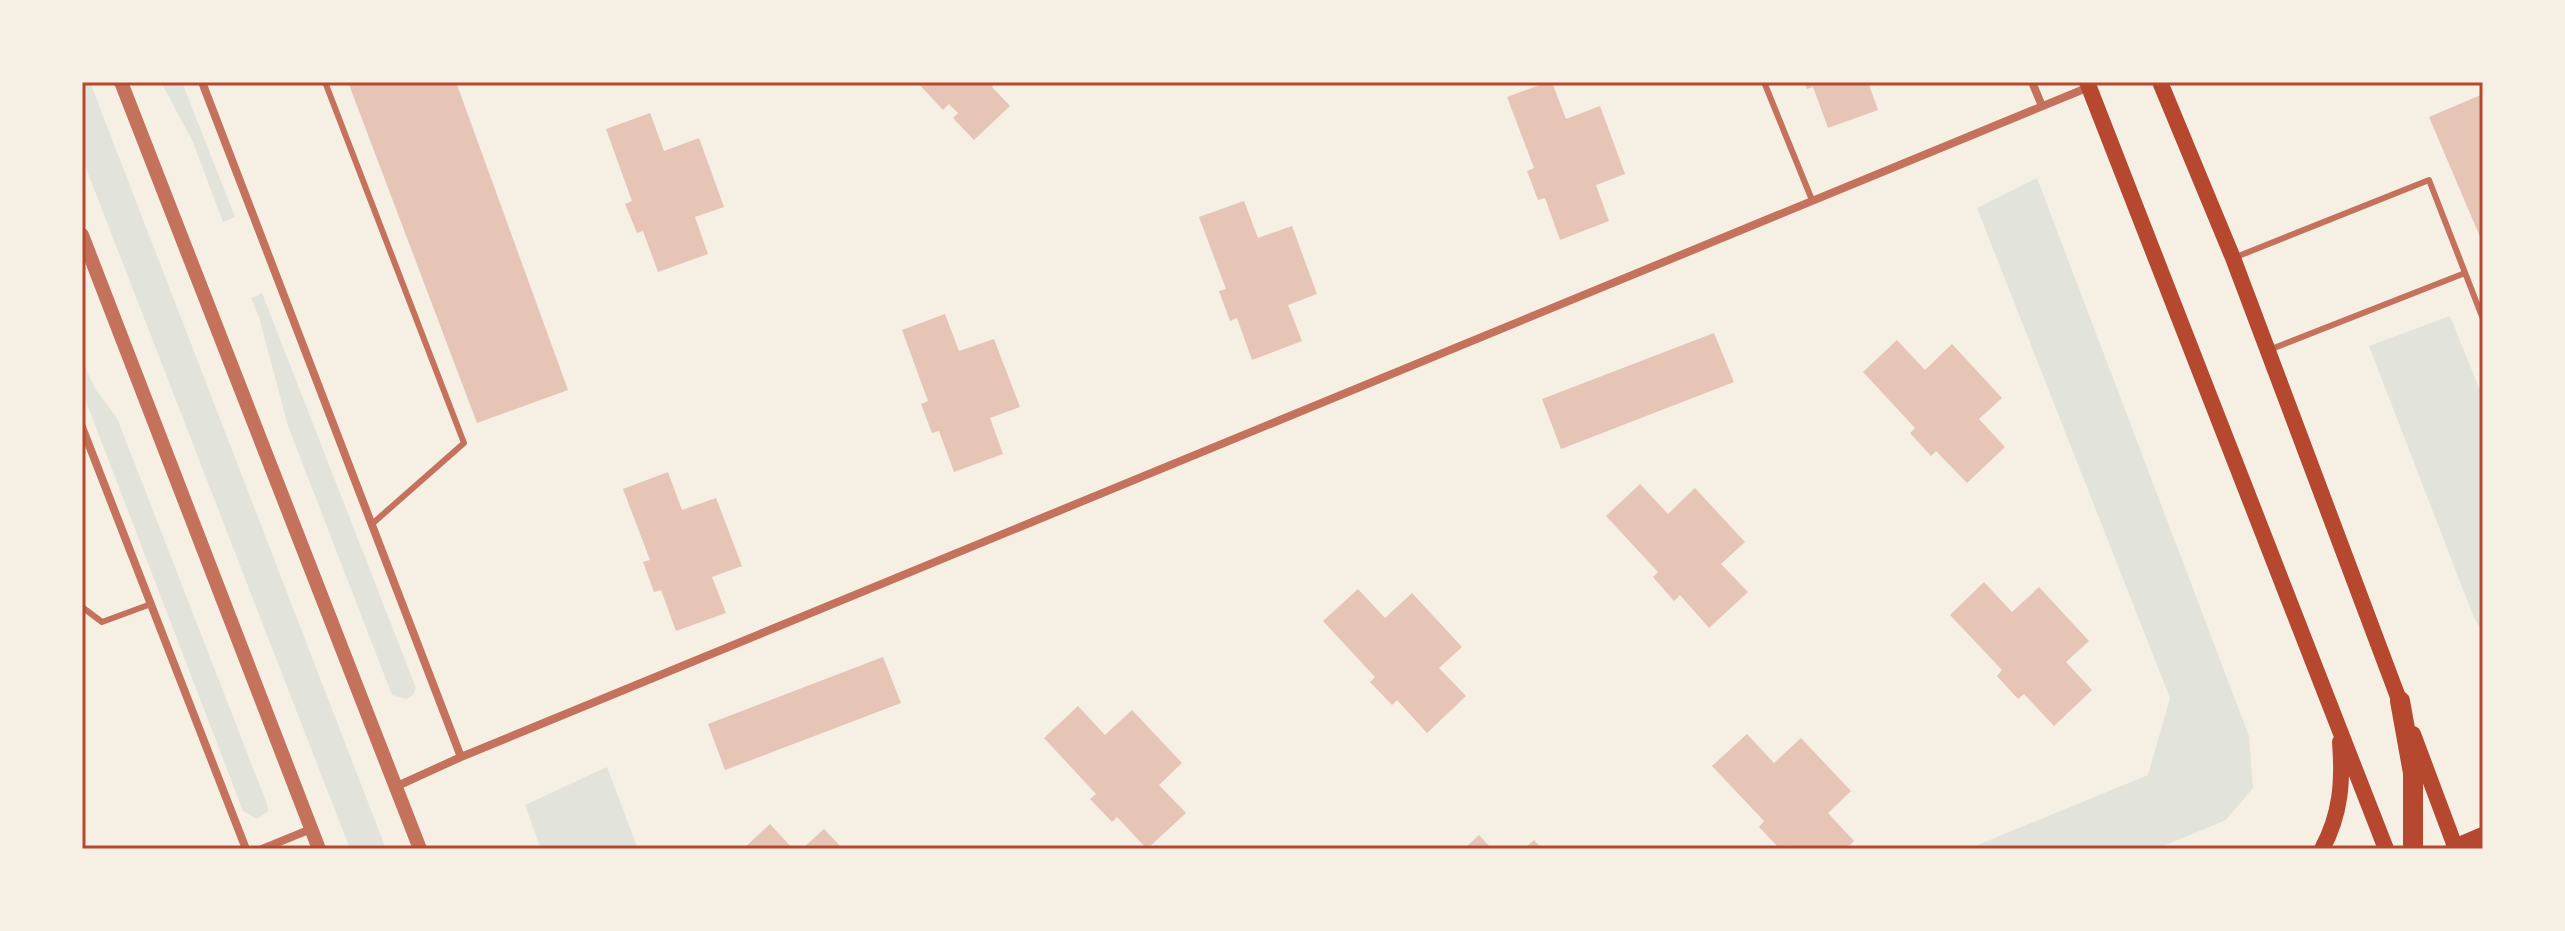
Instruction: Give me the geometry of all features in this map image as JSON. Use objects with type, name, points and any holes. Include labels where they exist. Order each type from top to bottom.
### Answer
[{"type":"main road","points":[[2160,82],[2269,350],[2455,849],[2483,837]]},
{"type":"main road","points":[[2088,84],[2386,849]]},
{"type":"main road","points":[[2400,701],[2413,773],[2413,849]]},
{"type":"main road","points":[[2322,849],[2339,810],[2342,778],[2339,725]]},
{"type":"street","points":[[121,82],[420,849]]},
{"type":"street","points":[[202,82],[461,757]]},
{"type":"street","points":[[2032,82],[2042,106]]},
{"type":"street","points":[[395,787],[461,757],[2042,106],[2088,84]]},
{"type":"street","points":[[82,235],[319,849]]},
{"type":"street","points":[[82,427],[246,849]]},
{"type":"street","points":[[262,849],[311,829]]},
{"type":"lane","points":[[325,82],[464,443],[372,524]]},
{"type":"lane","points":[[1764,82],[1812,200]]},
{"type":"lane","points":[[2233,258],[2429,180],[2483,319]]},
{"type":"lane","points":[[2269,350],[2465,273]]},
{"type":"lane","points":[[82,607],[102,622],[151,604]]},
{"type":"shaded area","points":[[82,82],[90,82],[386,849],[350,849],[82,158]]},
{"type":"shaded area","points":[[161,82],[182,82],[235,217],[223,222],[193,142]]},
{"type":"shaded area","points":[[2037,178],[2249,736],[2253,788],[2226,820],[2156,849],[1968,849],[2148,775],[2170,698],[1977,208]]},
{"type":"shaded area","points":[[262,293],[416,688],[413,695],[406,699],[392,695],[288,426],[259,317],[251,298]]},
{"type":"shaded area","points":[[2450,316],[2483,398],[2483,633],[2474,618],[2369,346]]},
{"type":"shaded area","points":[[82,361],[96,390],[117,418],[267,804],[268,811],[257,819],[243,811],[82,391]]},
{"type":"shaded area","points":[[607,767],[638,849],[541,849],[525,805]]},
{"type":"building","points":[[348,82],[456,82],[568,390],[477,423]]},
{"type":"building","points":[[917,82],[997,82],[992,87],[1010,106],[974,140],[953,118],[958,113],[949,104],[943,110]]},
{"type":"building","points":[[1552,82],[1566,119],[1600,106],[1625,174],[1596,185],[1609,221],[1560,240],[1545,198],[1538,200],[1527,171],[1534,168],[1507,97]]},
{"type":"building","points":[[1804,82],[1868,82],[1878,110],[1828,128],[1813,87],[1807,89]]},
{"type":"building","points":[[2483,94],[2483,244],[2429,117]]},
{"type":"building","points":[[650,113],[664,151],[699,138],[724,207],[695,217],[708,254],[658,272],[643,231],[637,233],[625,204],[632,201],[606,129]]},
{"type":"building","points":[[1244,201],[1258,238],[1292,226],[1317,294],[1288,305],[1302,341],[1252,360],[1237,318],[1230,321],[1219,291],[1226,289],[1199,217]]},
{"type":"building","points":[[945,314],[959,351],[994,339],[1020,407],[990,418],[1003,454],[954,472],[939,431],[932,433],[921,404],[928,401],[902,330]]},
{"type":"building","points":[[1714,333],[1734,382],[1561,449],[1542,399]]},
{"type":"building","points":[[1897,340],[1925,370],[1952,344],[2002,398],[1979,419],[2005,447],[1967,483],[1936,451],[1931,456],[1910,433],[1915,428],[1863,372]]},
{"type":"building","points":[[668,472],[682,510],[716,498],[742,566],[712,577],[726,613],[676,631],[661,590],[654,592],[643,562],[650,560],[623,489]]},
{"type":"building","points":[[1640,484],[1668,514],[1695,488],[1745,542],[1721,564],[1748,592],[1709,628],[1680,595],[1674,601],[1653,577],[1658,572],[1606,516]]},
{"type":"building","points":[[1984,582],[2012,612],[2039,587],[2089,641],[2066,662],[2092,690],[2054,726],[2024,694],[2018,699],[1997,676],[2002,670],[1950,615]]},
{"type":"building","points":[[1358,589],[1385,618],[1412,593],[1462,647],[1439,668],[1466,696],[1427,733],[1397,700],[1392,705],[1370,682],[1375,677],[1323,621]]},
{"type":"building","points":[[883,657],[901,703],[725,770],[708,724]]},
{"type":"building","points":[[1078,706],[1105,735],[1132,710],[1182,763],[1159,785],[1186,813],[1147,849],[1117,817],[1112,822],[1090,799],[1096,794],[1044,738]]},
{"type":"building","points":[[1747,734],[1774,763],[1801,738],[1851,791],[1828,813],[1854,841],[1846,849],[1789,849],[1786,845],[1780,849],[1759,827],[1764,821],[1712,766]]},
{"type":"building","points":[[770,824],[793,849],[743,849]]},
{"type":"building","points":[[824,829],[843,849],[802,849]]},
{"type":"building","points":[[1479,835],[1492,849],[1464,849]]},
{"type":"building","points":[[1534,840],[1542,849],[1524,849]]}]
